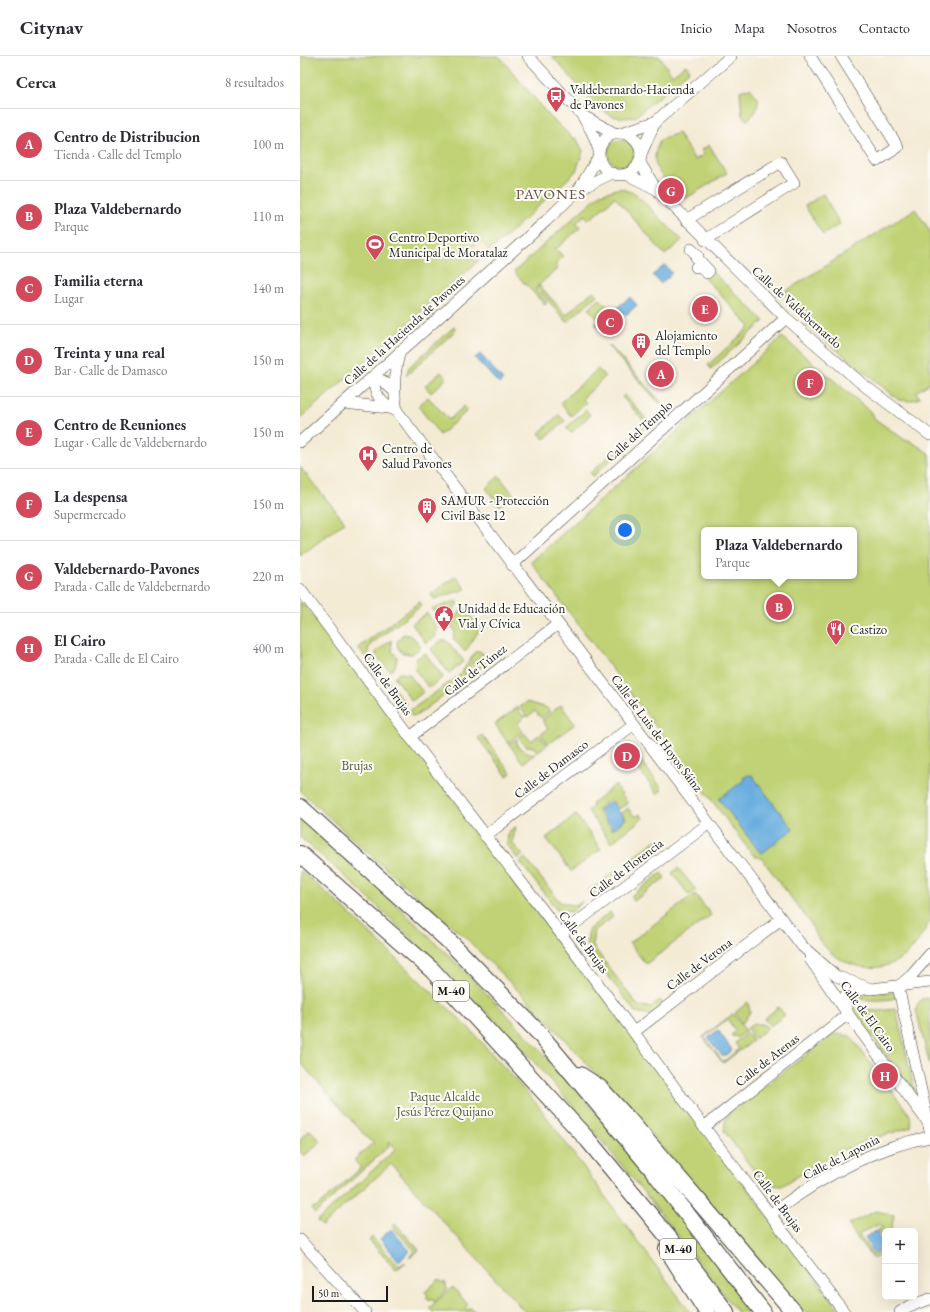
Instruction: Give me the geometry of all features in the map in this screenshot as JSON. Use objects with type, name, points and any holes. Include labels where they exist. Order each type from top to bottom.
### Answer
[{"type":"highway","name":"M-40","points":[[300,807],[456,948],[538,1032],[652,1169],[763,1312]]},
{"type":"highway","name":"M-40","points":[[300,854],[432,970],[588,1140],[687,1260],[726,1312]]},
{"type":"highway","points":[[565,1064],[600,1088],[794,1312]]},
{"type":"highway","points":[[628,1188],[707,1312]]},
{"type":"street","points":[[528,56],[582,115],[592,132],[604,168],[612,174],[626,174],[635,169],[655,122]]},
{"type":"street","points":[[599,153],[605,139],[618,133],[655,122],[731,56]]},
{"type":"street","points":[[810,56],[877,161],[898,147],[841,56]]},
{"type":"street","points":[[582,115],[618,133],[626,133],[636,139],[640,146],[640,158]]},
{"type":"street","name":"Calle de la Hacienda de Pavones","points":[[580,189],[599,153]]},
{"type":"street","name":"Calle de Valdebernardo","points":[[640,158],[656,189],[686,220],[695,246],[786,318],[861,383],[930,435]]},
{"type":"street","points":[[686,220],[781,162],[794,183],[695,246],[698,256],[696,257],[709,271],[707,273],[698,265],[696,267]]},
{"type":"street","name":"Calle de la Hacienda de Pavones","points":[[300,442],[400,351],[498,266],[580,189],[599,178],[612,174]]},
{"type":"street","name":"Calle de Valdebernardo","points":[[626,174],[656,189]]},
{"type":"street","name":"Calle del Templo","points":[[512,564],[786,318]]},
{"type":"street","name":"Calle de Luis de Hoyos Sáinz","points":[[393,410],[396,367],[400,351]]},
{"type":"street","points":[[373,377],[383,381],[394,391]]},
{"type":"street","name":"Calle de Luis de Hoyos Sáinz","points":[[373,377],[373,388],[378,398],[393,410],[558,624],[708,824],[802,946],[836,976],[871,989],[930,982]]},
{"type":"street","points":[[344,403],[393,410]]},
{"type":"street","name":"Calle de Brujas","points":[[300,589],[410,738],[561,934],[844,1312]]},
{"type":"street","name":"Calle de Túnez","points":[[410,738],[558,624]]},
{"type":"street","name":"Calle de Damasco","points":[[485,836],[634,724]]},
{"type":"street","name":"Calle de Florencia","points":[[561,934],[708,824]]},
{"type":"street","name":"Calle de Verona","points":[[634,1032],[781,919]]},
{"type":"street","name":"Calle de El Cairo","points":[[802,946],[848,1014],[928,1126]]},
{"type":"street","points":[[898,986],[929,962]]},
{"type":"street","points":[[824,978],[848,991],[871,989]]},
{"type":"street","name":"Calle de El Cairo","points":[[898,986],[922,1089],[928,1126]]},
{"type":"street","points":[[848,991],[844,999],[848,1014]]},
{"type":"street","name":"Calle de Atenas","points":[[704,1127],[848,1014]]},
{"type":"street","name":"Calle de Laponia","points":[[771,1214],[815,1184],[844,1168],[909,1141],[930,1138]]},
{"type":"street","points":[[300,1240],[365,1312]]},
{"type":"street","points":[[918,1300],[930,1299]]},
{"type":"street","points":[[900,1312],[916,1300]]},
{"type":"green space","name":"Centro Deportivo Municipal de Moratalaz","points":[[300,56],[499,56],[550,117],[574,139],[576,138],[583,151],[576,171],[512,231],[300,419]]},
{"type":"green space","points":[[552,56],[659,56],[672,75],[686,65],[690,70],[635,117],[621,118],[612,116],[597,107]]},
{"type":"green space","points":[[750,88],[758,98],[758,102],[756,111],[747,120],[742,116],[740,91]]},
{"type":"green space","points":[[678,133],[695,160],[704,154],[701,150],[709,145],[727,173],[685,199],[660,173],[656,167],[655,159],[660,140]]},
{"type":"green space","points":[[621,140],[630,144],[634,153],[630,162],[621,166],[612,162],[608,153],[612,144]]},
{"type":"green space","points":[[620,188],[636,194],[682,240],[665,255],[614,196],[612,200],[589,220],[585,215],[576,223],[580,228],[557,248],[554,248],[555,251],[558,251],[563,257],[555,265],[558,268],[535,289],[547,303],[545,305],[514,272],[600,194]]},
{"type":"green space","points":[[823,194],[840,224],[823,235],[805,206]]},
{"type":"green space","points":[[915,209],[930,231],[930,383],[916,392],[920,398],[909,401],[899,400],[806,325],[811,319],[783,293]]},
{"type":"green space","points":[[699,259],[764,321],[711,369],[708,365],[750,327],[693,265]]},
{"type":"green space","points":[[539,285],[566,315],[593,291],[597,295],[567,322],[537,288]]},
{"type":"green space","points":[[600,299],[608,307],[597,318],[589,309]]},
{"type":"green space","points":[[610,310],[612,312],[601,323],[609,332],[620,321],[622,323],[607,337],[595,324]]},
{"type":"green space","points":[[454,327],[456,330],[406,376],[409,367]]},
{"type":"green space","points":[[782,337],[869,410],[875,419],[905,440],[909,440],[930,454],[930,921],[911,950],[902,958],[889,965],[862,967],[849,963],[836,957],[826,948],[817,937],[811,924],[762,859],[753,855],[531,562]]},
{"type":"green space","points":[[609,345],[661,402],[660,404],[609,347]]},
{"type":"green space","points":[[598,369],[605,377],[582,399],[586,403],[571,416],[560,403]]},
{"type":"green space","points":[[441,372],[447,378],[431,393],[425,386]]},
{"type":"green space","points":[[625,395],[650,423],[630,443],[625,441],[646,423],[622,397]]},
{"type":"green space","points":[[428,397],[449,420],[464,406],[468,410],[440,435],[418,406]]},
{"type":"green space","points":[[586,410],[590,415],[571,433],[566,428]]},
{"type":"green space","points":[[559,415],[565,421],[544,439],[539,433]]},
{"type":"green space","points":[[620,446],[620,452],[593,476],[590,473]]},
{"type":"green space","points":[[300,467],[345,522],[300,556]]},
{"type":"green space","points":[[499,476],[514,495],[499,506],[486,488]]},
{"type":"green space","points":[[456,576],[466,589],[434,599],[431,594]]},
{"type":"green space","name":"Brujas","points":[[300,601],[324,629],[841,1312],[803,1312],[641,1123],[544,1017],[466,938],[406,887],[300,791]]},
{"type":"green space","points":[[456,601],[458,603],[443,624],[432,609]]},
{"type":"green space","points":[[419,602],[421,606],[371,644],[368,650],[369,656],[406,704],[404,705],[358,648]]},
{"type":"green space","points":[[462,609],[466,610],[480,629],[465,652],[453,638],[455,632],[451,625]]},
{"type":"green space","points":[[427,613],[437,628],[436,636],[426,643],[412,624]]},
{"type":"green space","points":[[403,634],[412,636],[421,647],[412,654],[402,653],[398,648],[397,642]]},
{"type":"green space","points":[[391,640],[392,651],[397,657],[395,667],[390,671],[376,655],[376,652]]},
{"type":"green space","points":[[441,641],[447,641],[464,661],[449,673],[431,649]]},
{"type":"green space","points":[[479,651],[484,654],[463,672],[466,674],[484,658],[488,662],[416,716],[412,716],[408,712],[460,675],[475,652]]},
{"type":"green space","points":[[425,653],[443,677],[429,688],[415,670],[416,659]]},
{"type":"green space","points":[[399,673],[409,674],[423,692],[412,701],[394,677]]},
{"type":"green space","points":[[527,702],[547,708],[550,711],[541,718],[535,711],[527,717],[520,707]]},
{"type":"green space","points":[[561,705],[575,724],[548,744],[541,734],[548,729],[542,720]]},
{"type":"green space","points":[[518,707],[520,713],[525,717],[517,724],[523,731],[508,743],[495,724]]},
{"type":"green space","points":[[524,733],[531,741],[539,735],[547,745],[537,752],[534,747],[526,746],[518,738]]},
{"type":"green space","points":[[482,735],[511,773],[507,776],[478,738]]},
{"type":"green space","points":[[517,739],[517,746],[524,751],[535,754],[523,763],[509,744]]},
{"type":"green space","points":[[637,756],[661,787],[660,788],[662,790],[657,794],[632,760]]},
{"type":"green space","points":[[615,785],[628,803],[619,809],[611,799],[597,810],[612,830],[626,819],[622,813],[628,808],[635,817],[640,814],[643,818],[611,843],[588,811],[593,806],[592,804]]},
{"type":"green space","points":[[576,815],[601,849],[571,871],[546,838]]},
{"type":"green space","points":[[300,820],[341,855],[421,929],[498,1005],[572,1085],[645,1171],[752,1312],[737,1312],[630,1175],[546,1075],[498,1023],[404,931],[300,837]]},
{"type":"green space","points":[[516,827],[512,843],[523,855],[518,859],[507,846],[508,832]]},
{"type":"green space","points":[[658,839],[661,843],[659,846],[632,865],[629,860]]},
{"type":"green space","points":[[525,858],[560,902],[576,906],[583,901],[572,912],[557,910],[520,862]]},
{"type":"green space","points":[[678,868],[696,890],[689,895],[672,873]]},
{"type":"green space","name":"Paque Alcalde Jesús Pérez Quijano","points":[[300,870],[337,902],[467,1026],[537,1104],[690,1312],[525,1312],[391,1164],[322,1226],[317,1221],[396,1149],[390,1142],[388,1144],[389,1146],[315,1214],[311,1209],[314,1207],[316,1208],[361,1168],[354,1160],[374,1142],[369,1140],[300,1062]]},
{"type":"green space","points":[[616,870],[619,877],[591,896],[588,891]]},
{"type":"green space","points":[[661,873],[665,878],[634,901],[631,896]]},
{"type":"green space","points":[[695,894],[711,915],[646,964],[629,943]]},
{"type":"green space","points":[[610,912],[613,917],[594,931],[592,945],[638,1006],[651,1007],[660,1000],[664,1005],[652,1015],[635,1012],[586,946],[589,929]]},
{"type":"green space","points":[[850,992],[895,993],[896,998],[884,1000],[865,999],[847,996]]},
{"type":"green space","points":[[930,998],[930,1066],[916,1010],[917,1005],[922,999]]},
{"type":"green space","points":[[748,1002],[750,1012],[742,1024],[735,1013]]},
{"type":"green space","points":[[778,1007],[785,1015],[770,1026],[764,1019]]},
{"type":"green space","points":[[852,1009],[876,1011],[896,1009],[916,1096]]},
{"type":"green space","points":[[733,1014],[746,1031],[737,1038],[735,1036],[733,1037],[731,1035],[736,1031],[727,1019],[704,1037],[723,1062],[739,1049],[735,1043],[747,1033],[753,1041],[723,1063],[703,1037]]},
{"type":"green space","points":[[754,1024],[762,1024],[768,1028],[754,1039],[747,1028]]},
{"type":"green space","points":[[834,1034],[850,1036],[910,1115],[911,1127],[871,1139],[836,1153],[782,1186],[764,1184],[724,1131],[726,1118],[730,1112]]},
{"type":"green space","points":[[310,1130],[321,1141],[304,1156],[300,1151],[300,1139]]},
{"type":"green space","points":[[876,1211],[894,1215],[892,1228],[882,1228],[880,1224],[859,1234],[872,1255],[882,1251],[882,1254],[873,1259],[852,1231],[849,1224]]},
{"type":"green space","points":[[395,1223],[419,1250],[410,1258],[409,1257],[415,1251],[392,1226]]},
{"type":"green space","points":[[882,1228],[882,1238],[878,1230]]},
{"type":"green space","points":[[372,1237],[399,1266],[406,1262],[396,1270],[369,1240]]},
{"type":"green space","points":[[439,1279],[441,1282],[446,1283],[446,1287],[448,1289],[434,1302],[432,1299],[429,1301],[426,1298],[428,1295],[425,1292]]},
{"type":"green space","points":[[453,1287],[468,1305],[465,1308],[468,1310],[470,1307],[475,1312],[433,1312],[429,1308]]},
{"type":"sand","points":[[480,241],[489,250],[476,262],[467,251]]},
{"type":"water","points":[[665,265],[672,273],[661,284],[653,275]]},
{"type":"water","points":[[630,297],[637,305],[625,316],[618,307]]},
{"type":"water","points":[[480,354],[503,380],[499,384],[475,358]]},
{"type":"water","points":[[751,774],[793,829],[761,854],[719,799],[744,780],[743,778]]},
{"type":"water","points":[[611,801],[625,819],[613,829],[599,810]]},
{"type":"water","points":[[718,1030],[732,1050],[723,1057],[708,1038]]},
{"type":"water","points":[[391,1229],[410,1251],[399,1261],[380,1239]]},
{"type":"water","points":[[876,1231],[882,1244],[882,1249],[873,1253],[865,1237]]},
{"type":"place","name":"Valdebernardo-Hacienda de Pavones","points":[[556,113]]},
{"type":"place","name":"Valdebernardo-Pavones","points":[[671,191]]},
{"type":"place","name":"Centro Deportivo Municipal de Moratalaz","points":[[375,261]]},
{"type":"place","name":"Centro de Reuniones","points":[[705,309]]},
{"type":"place","name":"Familia eterna","points":[[610,322]]},
{"type":"place","name":"Alojamiento del Templo","points":[[641,359]]},
{"type":"place","name":"Centro de Distribucion","points":[[661,374]]},
{"type":"place","name":"La despensa","points":[[810,383]]},
{"type":"place","name":"Centro de Salud Pavones","points":[[368,472]]},
{"type":"place","name":"SAMUR - Protección Civil Base 12","points":[[427,524]]},
{"type":"place","name":"Plaza Valdebernardo","points":[[779,607]]},
{"type":"place","name":"Unidad de Educación Vial y Cívica","points":[[444,632]]},
{"type":"place","name":"Castizo","points":[[836,646]]},
{"type":"place","name":"Treinta y una real","points":[[627,756]]},
{"type":"place","name":"El Cairo","points":[[885,1076]]},
{"type":"district","name":"PAVONES","points":[[551,193]]}]
